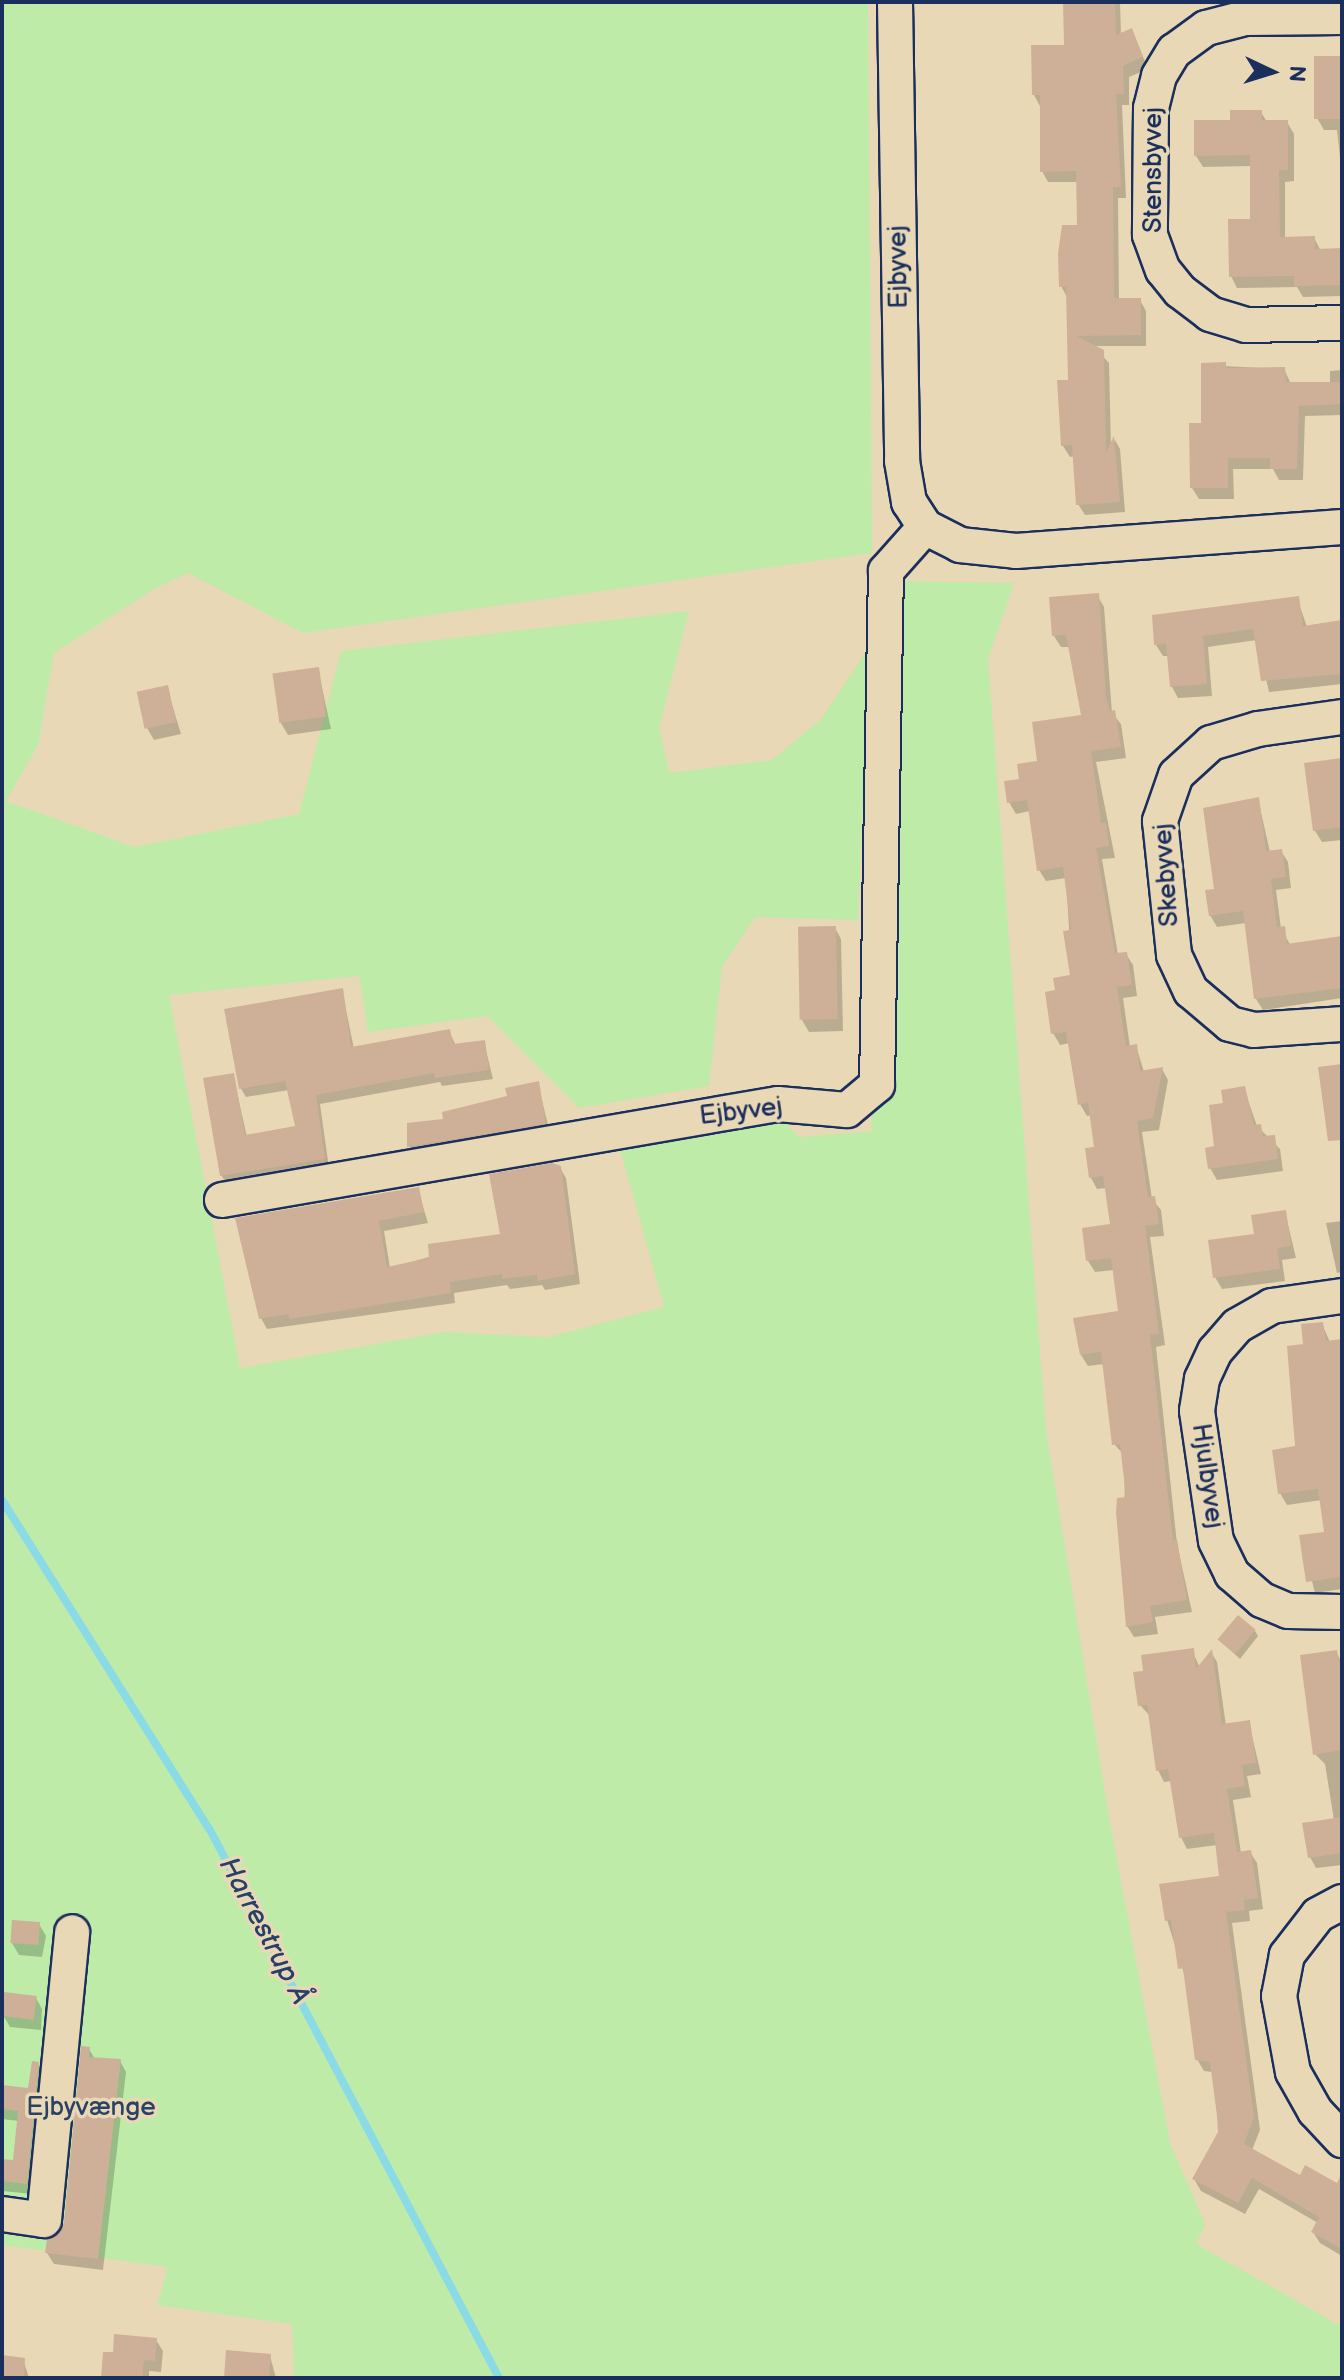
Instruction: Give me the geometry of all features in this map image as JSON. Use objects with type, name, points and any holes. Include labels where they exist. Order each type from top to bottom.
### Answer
[{"type":"street","name":"Ejbyvej","points":[[222,1200],[778,1104],[847,1110],[877,1085],[886,571],[925,527],[909,502],[902,461],[895,2]]},
{"type":"street","name":"Stensbyvej","points":[[1342,17],[1245,18],[1206,28],[1174,51],[1159,76],[1151,108],[1150,235],[1163,270],[1210,314],[1246,325],[1342,323]]},
{"type":"street","points":[[925,527],[960,545],[1016,551],[1342,527]]},
{"type":"street","name":"Skebyvej","points":[[1342,717],[1258,729],[1211,743],[1176,775],[1166,796],[1160,833],[1174,955],[1182,977],[1207,1008],[1230,1024],[1254,1030],[1342,1024]]},
{"type":"street","name":"Hjulbyvej","points":[[1342,1296],[1272,1306],[1237,1326],[1215,1351],[1202,1379],[1197,1411],[1216,1541],[1232,1574],[1262,1600],[1288,1611],[1318,1616],[1342,1612]]},
{"type":"street","points":[[1342,1902],[1318,1915],[1287,1955],[1279,1996],[1293,2072],[1315,2111],[1342,2140]]},
{"type":"street","points":[[2,2214],[44,2220],[72,1932]]},
{"type":"green space","name":"Ejbyvænge","points":[[2,2],[868,2],[872,553],[303,633],[188,573],[154,589],[54,653],[38,745],[6,801],[134,847],[299,814],[341,651],[689,611],[659,728],[669,773],[772,760],[821,719],[869,647],[858,920],[755,917],[722,967],[709,1086],[579,1108],[487,1016],[368,1032],[359,976],[169,995],[240,1368],[444,1332],[549,1337],[664,1307],[616,1135],[772,1109],[799,1137],[871,1131],[898,581],[1014,583],[988,659],[1046,1431],[1109,1817],[1170,2143],[1205,2224],[1196,2244],[1342,2327],[1342,2378],[294,2378],[292,2324],[157,2305],[168,2267],[2,2245]]},
{"type":"building","points":[[1063,2],[1115,2],[1116,35],[1132,28],[1143,57],[1123,66],[1124,94],[1116,94],[1121,187],[1113,187],[1114,298],[1141,298],[1141,335],[1077,336],[1104,350],[1106,452],[1114,436],[1120,502],[1076,505],[1072,445],[1061,446],[1057,380],[1068,380],[1066,287],[1059,287],[1058,254],[1062,225],[1077,225],[1076,171],[1040,172],[1040,95],[1032,95],[1031,45],[1064,45]]},
{"type":"building","points":[[1314,56],[1342,56],[1342,119],[1314,119]]},
{"type":"building","points":[[1230,110],[1262,110],[1262,120],[1288,120],[1288,170],[1279,170],[1280,237],[1315,236],[1315,249],[1342,248],[1342,285],[1294,286],[1294,276],[1229,277],[1228,219],[1250,219],[1250,155],[1194,156],[1194,120],[1230,120]]},
{"type":"building","points":[[1226,362],[1226,368],[1285,367],[1286,382],[1342,382],[1342,404],[1299,406],[1297,469],[1270,469],[1270,458],[1228,458],[1228,488],[1190,488],[1189,423],[1201,423],[1201,363]]},
{"type":"building","points":[[1099,593],[1106,698],[1110,711],[1115,710],[1121,747],[1091,751],[1101,823],[1106,823],[1109,846],[1096,848],[1115,953],[1127,952],[1132,985],[1117,987],[1126,1046],[1137,1044],[1140,1071],[1163,1067],[1153,1118],[1137,1121],[1148,1197],[1155,1196],[1159,1224],[1145,1226],[1159,1334],[1150,1335],[1173,1540],[1177,1539],[1187,1600],[1150,1606],[1153,1622],[1126,1627],[1116,1512],[1117,1498],[1126,1497],[1120,1444],[1112,1445],[1101,1352],[1080,1355],[1073,1318],[1118,1311],[1111,1258],[1086,1261],[1082,1228],[1110,1224],[1103,1176],[1089,1178],[1085,1148],[1094,1147],[1088,1103],[1078,1105],[1066,1032],[1051,1034],[1045,992],[1055,990],[1053,978],[1070,975],[1063,931],[1071,930],[1063,867],[1037,871],[1027,800],[1007,803],[1004,781],[1019,779],[1017,764],[1037,761],[1032,722],[1081,715],[1066,635],[1052,636],[1049,597]]},
{"type":"building","points":[[1299,596],[1303,626],[1342,620],[1342,674],[1261,681],[1253,629],[1203,636],[1207,684],[1170,687],[1166,644],[1154,645],[1152,615]]},
{"type":"building","points":[[319,667],[326,717],[279,723],[272,674]]},
{"type":"building","points":[[168,685],[176,722],[145,729],[137,692]]},
{"type":"building","points":[[1342,758],[1342,827],[1313,831],[1304,763]]},
{"type":"building","points":[[1259,797],[1266,851],[1282,849],[1286,877],[1271,879],[1277,927],[1285,926],[1287,944],[1342,936],[1342,988],[1254,999],[1243,911],[1209,916],[1205,890],[1214,889],[1203,808]]},
{"type":"building","points":[[836,926],[838,1019],[800,1020],[798,927]]},
{"type":"building","points":[[343,988],[351,1047],[450,1029],[453,1044],[485,1040],[489,1070],[435,1078],[434,1073],[316,1095],[325,1159],[220,1176],[203,1078],[234,1073],[245,1135],[295,1126],[285,1081],[239,1089],[224,1009]]},
{"type":"building","points":[[1342,1064],[1342,1140],[1328,1141],[1318,1067]]},
{"type":"building","points":[[539,1081],[546,1124],[407,1147],[407,1123],[443,1119],[442,1112],[507,1096],[505,1088]]},
{"type":"building","points":[[1245,1086],[1254,1125],[1261,1124],[1263,1136],[1275,1135],[1278,1159],[1208,1169],[1205,1148],[1214,1146],[1209,1105],[1223,1103],[1221,1090]]},
{"type":"building","points":[[552,1163],[561,1166],[575,1274],[537,1281],[537,1275],[502,1279],[502,1274],[450,1282],[451,1293],[290,1319],[288,1314],[259,1319],[235,1218],[419,1187],[424,1212],[379,1221],[387,1267],[429,1258],[428,1244],[500,1234],[489,1174]]},
{"type":"building","points":[[1286,1210],[1291,1246],[1277,1248],[1280,1269],[1213,1278],[1208,1240],[1254,1234],[1251,1215]]},
{"type":"building","points":[[1323,1322],[1326,1341],[1342,1339],[1342,1577],[1306,1582],[1299,1535],[1324,1532],[1318,1489],[1278,1494],[1272,1450],[1295,1446],[1287,1346],[1303,1344],[1301,1324]]},
{"type":"building","points":[[1238,1615],[1256,1630],[1235,1654],[1217,1640]]},
{"type":"building","points":[[1194,1648],[1196,1669],[1212,1649],[1222,1724],[1250,1720],[1256,1763],[1242,1765],[1245,1786],[1227,1789],[1237,1852],[1251,1850],[1258,1898],[1244,1900],[1245,1910],[1226,1912],[1254,2117],[1244,2144],[1300,2175],[1305,2165],[1337,2183],[1342,2173],[1342,2249],[1311,2232],[1319,2217],[1252,2178],[1238,2203],[1192,2179],[1218,2132],[1217,2116],[1210,2062],[1195,2060],[1183,1968],[1178,1969],[1171,1920],[1165,1921],[1159,1884],[1219,1876],[1214,1833],[1179,1838],[1168,1769],[1156,1771],[1147,1705],[1138,1706],[1133,1672],[1143,1671],[1141,1655]]},
{"type":"building","points":[[1337,1650],[1342,1675],[1341,1750],[1313,1755],[1300,1655]]},
{"type":"building","points":[[1342,1817],[1342,1853],[1308,1858],[1302,1823]]},
{"type":"building","points":[[12,1920],[40,1922],[38,1945],[10,1943]]},
{"type":"building","points":[[4,1992],[37,1996],[34,2020],[2,2016]]},
{"type":"building","points":[[81,2046],[90,2047],[89,2057],[121,2059],[98,2259],[45,2253],[47,2239],[60,2232],[64,2222]]},
{"type":"building","points":[[32,2061],[39,2062],[27,2184],[2,2181],[2,2159],[13,2160],[18,2111],[2,2109],[2,2085],[28,2088]]},
{"type":"building","points":[[114,2334],[157,2338],[155,2361],[144,2360],[142,2378],[101,2378],[103,2352],[113,2352]]},
{"type":"building","points":[[226,2350],[271,2354],[269,2378],[224,2378]]},
{"type":"building","points":[[2,2355],[25,2358],[24,2378],[2,2378]]},
{"type":"waterway","name":"Harrestrup Å","points":[[2,1500],[210,1830],[499,2378]]}]
